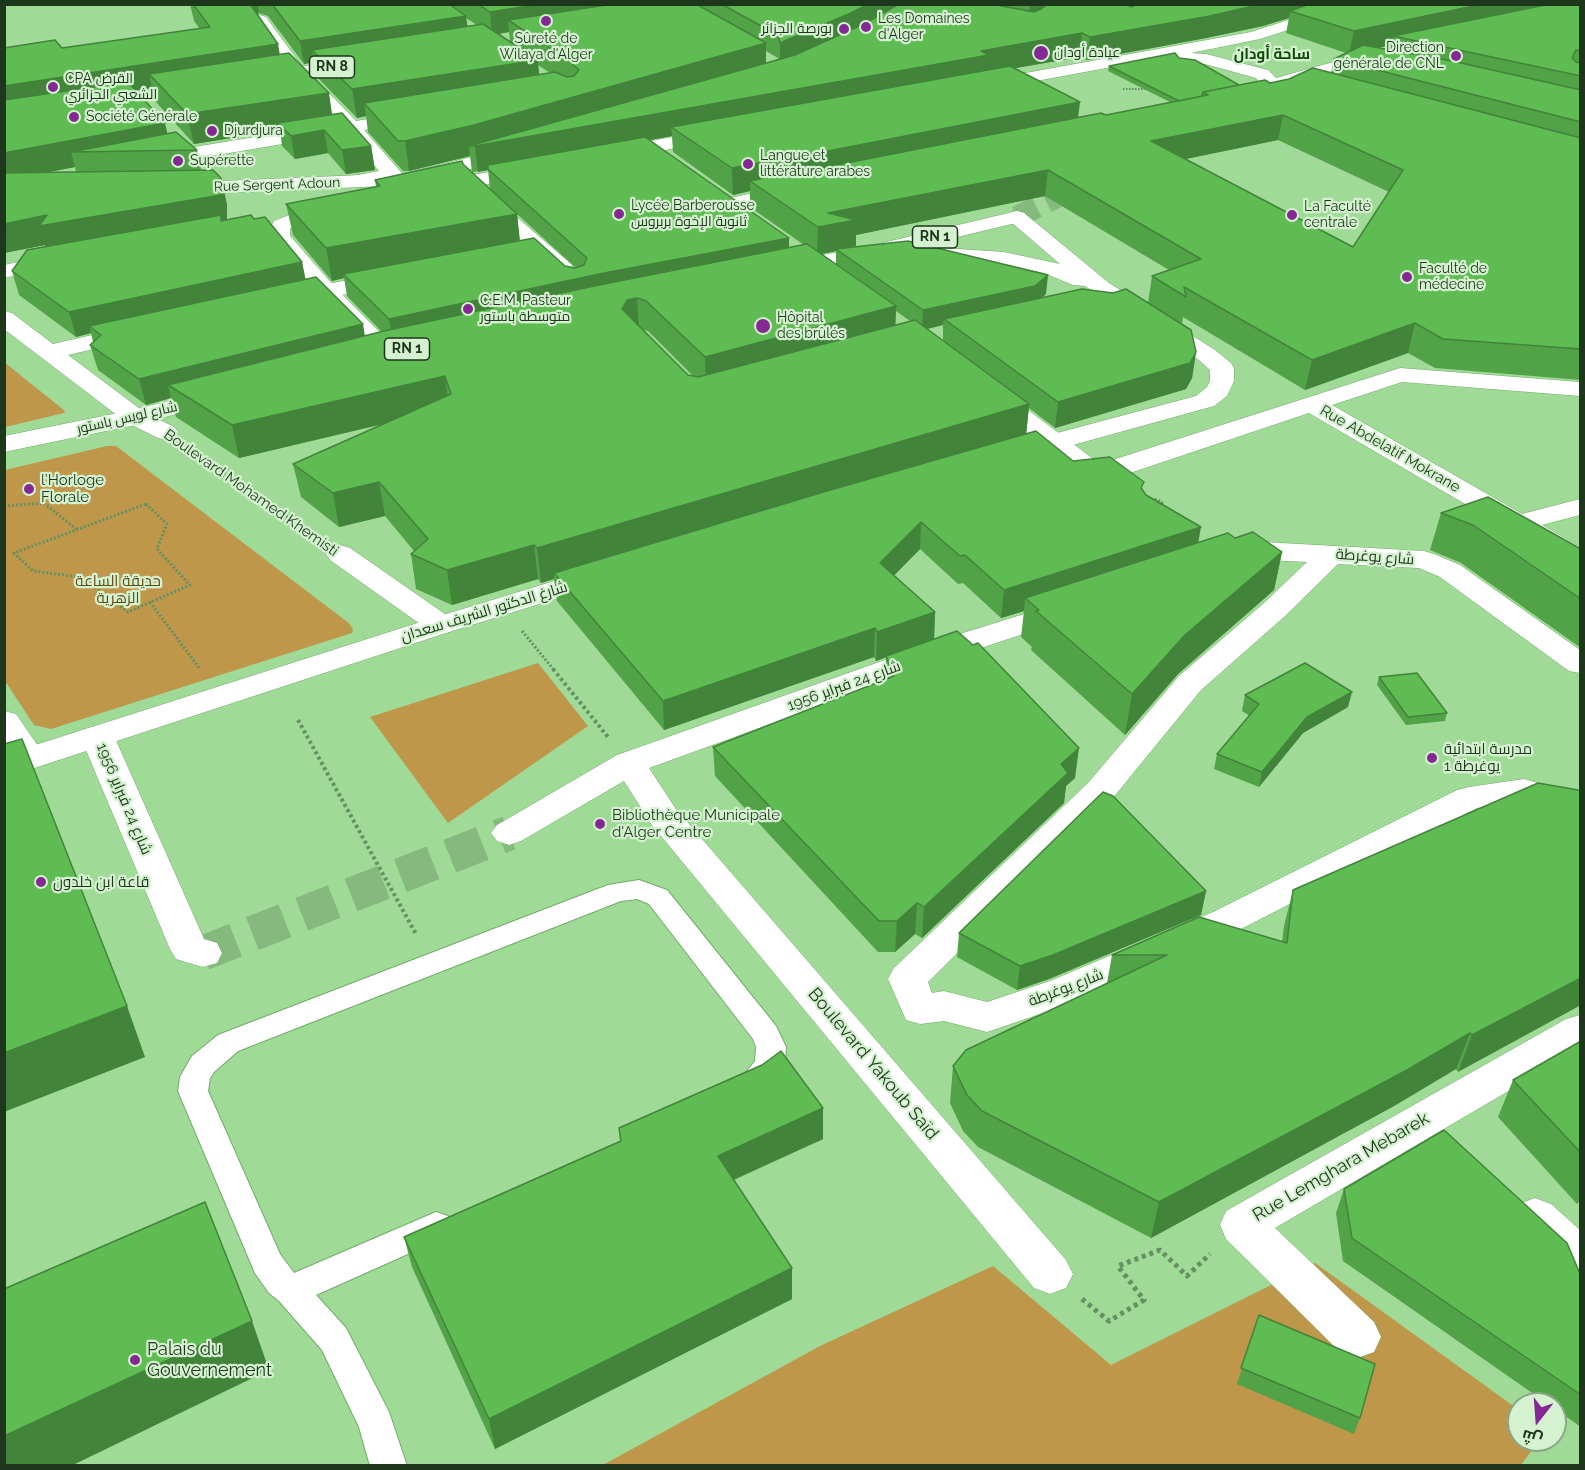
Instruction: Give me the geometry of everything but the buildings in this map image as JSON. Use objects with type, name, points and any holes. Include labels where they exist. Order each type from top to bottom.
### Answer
[{"type":"street","points":[[970,88],[1254,36],[1355,4]]},
{"type":"street","points":[[260,20],[292,65],[351,126],[393,175],[355,182]]},
{"type":"street","points":[[1284,42],[1283,33],[1297,24]]},
{"type":"street","points":[[1275,88],[1352,60],[1397,51]]},
{"type":"street","points":[[1316,55],[1388,67]]},
{"type":"street","points":[[1151,56],[1216,62],[1262,74],[1275,88],[1321,87]]},
{"type":"street","name":"RN 8","points":[[247,80],[378,60]]},
{"type":"street","points":[[82,106],[214,85]]},
{"type":"street","points":[[138,97],[153,113]]},
{"type":"street","points":[[130,164],[191,156],[433,113]]},
{"type":"street","points":[[592,158],[729,133]]},
{"type":"street","points":[[174,137],[191,156]]},
{"type":"street","points":[[649,147],[670,162]]},
{"type":"street","points":[[408,188],[528,148]]},
{"type":"street","points":[[408,188],[478,180],[546,167]]},
{"type":"street","points":[[478,180],[478,193],[576,281]]},
{"type":"street","name":"Rue Sergent Adoun","points":[[153,189],[355,182],[408,188]]},
{"type":"street","points":[[709,190],[747,217]]},
{"type":"street","points":[[728,204],[776,194]]},
{"type":"street","points":[[258,225],[351,209]]},
{"type":"street","name":"RN 1","points":[[853,256],[1017,218],[1100,296]]},
{"type":"street","points":[[294,219],[281,225],[280,238],[326,291]]},
{"type":"street","points":[[518,254],[541,250]]},
{"type":"street","name":"RN 1","points":[[764,272],[802,256],[853,256],[900,251],[1004,258],[1050,268],[1207,355],[1222,368],[1222,381],[1218,390],[1205,400],[975,464]]},
{"type":"street","points":[[4,272],[80,255]]},
{"type":"street","points":[[802,256],[838,282]]},
{"type":"street","points":[[269,303],[405,276]]},
{"type":"street","name":"RN 1","points":[[326,291],[399,351],[362,360]]},
{"type":"street","name":"Boulevard Mohamed Khemisti","points":[[4,318],[135,417],[165,432]]},
{"type":"street","points":[[50,352],[154,328]]},
{"type":"street","points":[[1310,403],[1400,375],[1581,388]]},
{"type":"street","points":[[972,380],[1054,441]]},
{"type":"street","name":"شارع لويس باستور","points":[[4,444],[135,417],[237,391]]},
{"type":"street","name":"Rue Abdelatif Mokrane","points":[[1054,441],[1095,472],[1110,471],[1310,403],[1581,559]]},
{"type":"street","points":[[1518,523],[1581,507]]},
{"type":"street","name":"Boulevard Mohamed Khemisti","points":[[340,554],[441,624]]},
{"type":"street","name":"شارع يوغرطة","points":[[1224,554],[1331,555],[1424,560],[1450,571],[1581,664]]},
{"type":"street","name":"شارع يوغرطة","points":[[1331,555],[1274,610],[1190,683],[1100,791],[907,979],[920,1009],[944,1006],[987,1017],[1064,991],[1226,921],[1469,798],[1524,790],[1564,802],[1581,813]]},
{"type":"street","name":"شارغ الدكتور الشريف سعدان","points":[[4,767],[441,624],[625,568]]},
{"type":"street","name":"شارع 24 فبراير 1956","points":[[509,833],[629,764],[958,645],[1092,602]]},
{"type":"street","points":[[4,721],[23,749],[4,760]]},
{"type":"street","name":"شارع 24 فبراير 1956","points":[[97,736],[189,949],[203,953]]},
{"type":"street","name":"Boulevard Yakoub Saïd","points":[[629,764],[664,817],[1050,1274]]},
{"type":"street","name":"Rue Lemghara Mebarek","points":[[1357,1337],[1242,1226],[1426,1117],[1581,1030]]},
{"type":"street","points":[[1426,1117],[1460,1148]]},
{"type":"street","points":[[1503,1188],[1581,1258]]},
{"type":"lane","points":[[388,1466],[376,1424],[334,1339],[291,1290],[281,1283],[267,1263],[193,1090],[195,1077],[203,1064],[228,1043],[608,896],[628,889],[639,889],[658,897],[766,1034],[771,1047],[770,1061],[763,1075],[751,1086],[729,1095]]},
{"type":"lane","points":[[291,1290],[465,1213]]},
{"type":"path","points":[[1117,90],[1152,88]]},
{"type":"path","name":"Boulevard Mohamed Khemisti","points":[[165,432],[340,554]]},
{"type":"path","points":[[4,506],[44,503],[77,530]]},
{"type":"path","points":[[146,504],[167,524],[157,549],[190,585],[150,602],[128,612],[81,577],[33,571],[14,553],[146,504]]},
{"type":"path","points":[[150,602],[201,671]]},
{"type":"path","points":[[502,606],[629,764]]},
{"type":"path","points":[[298,720],[416,934]]},
{"type":"path","points":[[1050,1274],[1108,1321],[1144,1300],[1118,1266],[1160,1250],[1187,1276],[1242,1226]]},
{"type":"green space","points":[[4,362],[65,411],[64,413],[5,427]]},
{"type":"green space","name":"حديقة الساعة الزهرية","points":[[107,446],[116,446],[350,624],[352,633],[51,729],[34,725],[5,681],[5,470]]},
{"type":"green space","points":[[538,663],[588,726],[448,823],[370,717]]},
{"type":"green space","points":[[1315,1263],[1507,1401],[1507,1452],[1531,1452],[1520,1466],[601,1466],[820,1346],[993,1266],[1111,1365]]},
{"type":"tunnel","points":[[1017,217],[1090,180]]},
{"type":"tunnel","points":[[203,953],[509,833]]},
{"type":"place","name":"Sûreté de Wilaya d'Alger","points":[[546,21]]},
{"type":"place","name":"Les Domaines d'Alger","points":[[866,27]]},
{"type":"place","name":"بورصة الجزائر","points":[[844,29]]},
{"type":"place","name":"عيادة أودان","points":[[1041,53]]},
{"type":"place","name":"Direction générale de CNL","points":[[1456,56]]},
{"type":"place","name":"CPA القرض الشعبي الجزائري","points":[[53,87]]},
{"type":"place","name":"Société Générale","points":[[74,117]]},
{"type":"place","name":"Djurdjura","points":[[212,131]]},
{"type":"place","name":"Supérette","points":[[178,161]]},
{"type":"place","name":"Langue et littérature arabes","points":[[748,164]]},
{"type":"place","name":"Lycée Barberousse ثانوية الإخوة بربروس","points":[[619,214]]},
{"type":"place","name":"La Faculté centrale","points":[[1292,215]]},
{"type":"place","name":"Faculté de médecine","points":[[1407,277]]},
{"type":"place","name":"C.E.M. Pasteur متوسطة باستور","points":[[468,309]]},
{"type":"place","name":"Hôpital des brûlés","points":[[763,326]]},
{"type":"place","name":"l'Horloge Florale","points":[[29,489]]},
{"type":"place","name":"مدرسة ابتدائية يوغرطة 1","points":[[1432,758]]},
{"type":"place","name":"Bibliothèque Municipale d'Alger Centre","points":[[600,824]]},
{"type":"place","name":"قاعة ابن خلدون","points":[[41,882]]},
{"type":"place","name":"Palais du Gouvernement","points":[[135,1360]]},
{"type":"district","name":"ساحة أودان","points":[[1272,54]]}]
